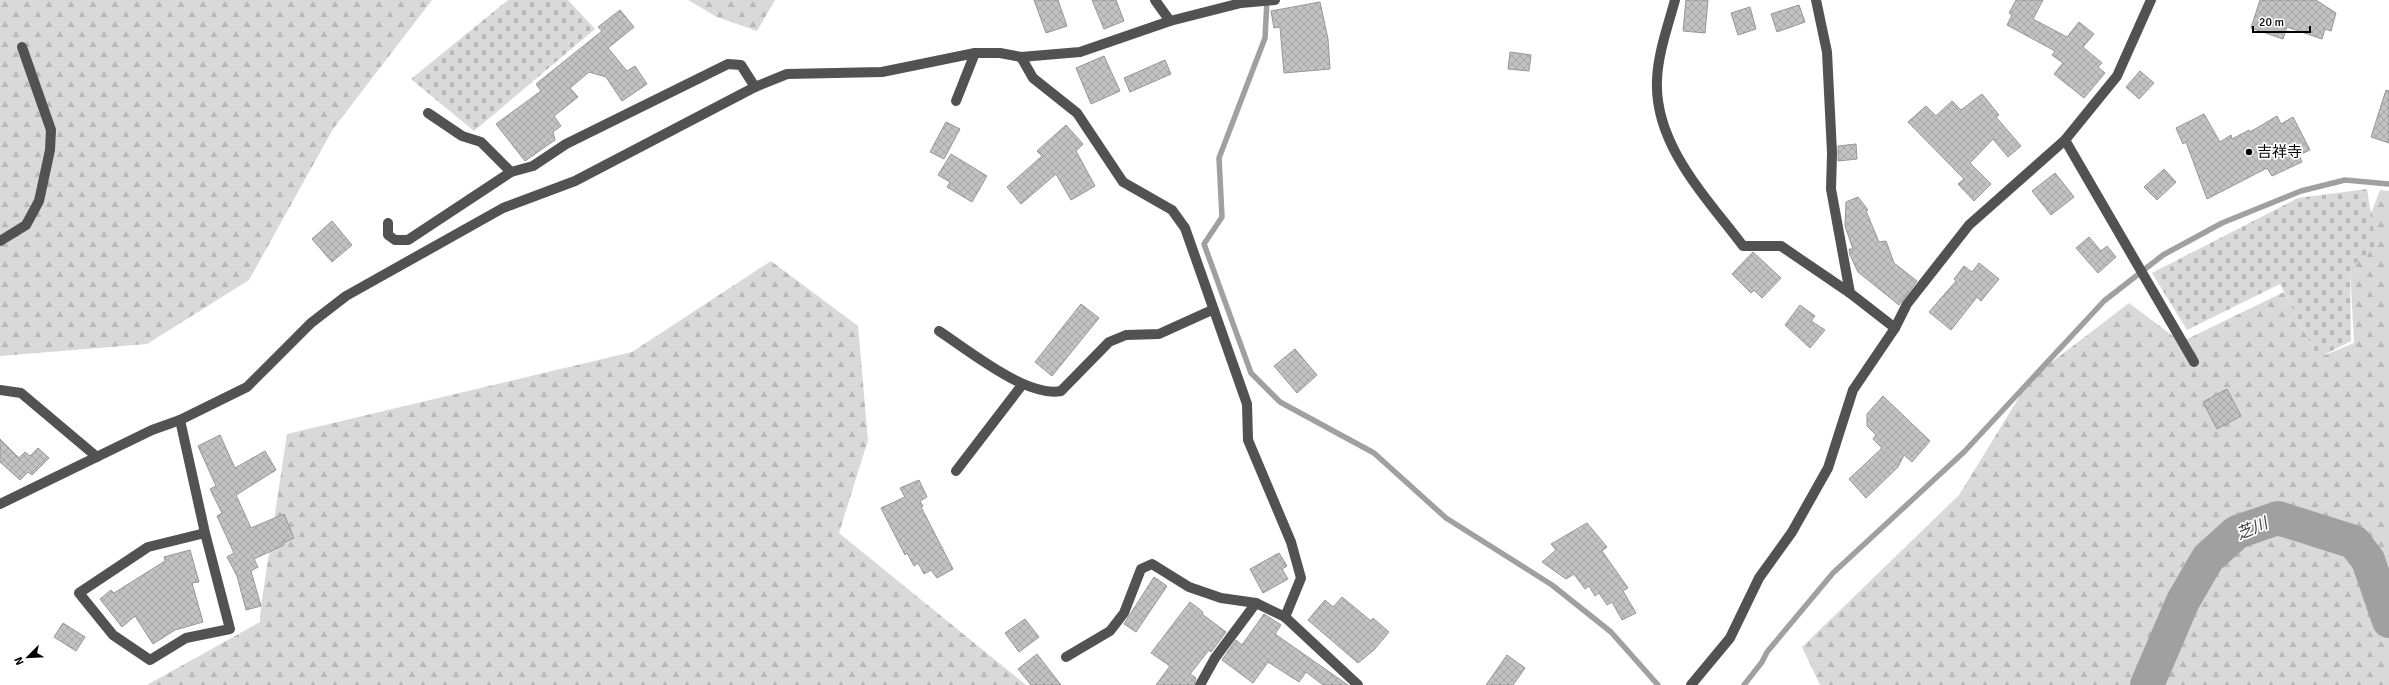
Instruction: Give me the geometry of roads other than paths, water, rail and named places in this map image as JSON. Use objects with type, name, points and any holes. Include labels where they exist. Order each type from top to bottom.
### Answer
[{"type":"street","points":[[1155,0],[1170,21]]},
{"type":"street","points":[[0,504],[152,430],[180,420],[247,387],[311,324],[346,296],[503,208],[575,181],[755,87],[787,74],[882,72],[975,53],[1000,53],[1021,57],[1080,52],[1170,21],[1241,2],[1275,0]]},
{"type":"street","points":[[1675,0],[1657,80],[1661,122],[1683,166],[1743,246],[1781,246],[1850,293],[1895,328]]},
{"type":"street","points":[[1816,0],[1827,52],[1832,153],[1831,190],[1850,293]]},
{"type":"street","points":[[1691,685],[1730,638],[1759,578],[1796,525],[1828,468],[1853,390],[1895,328],[1907,304],[1969,225],[2065,140],[2117,76],[2151,0]]},
{"type":"street","points":[[0,241],[26,225],[39,201],[50,150],[51,130],[22,47]]},
{"type":"street","points":[[956,102],[975,53]]},
{"type":"street","points":[[1021,57],[1033,78],[1077,113],[1123,182],[1172,210],[1185,228],[1212,310],[1247,404],[1248,440],[1291,542],[1301,578],[1285,618]]},
{"type":"street","points":[[388,223],[388,235],[395,240],[408,240],[511,172],[532,166],[566,144],[728,64],[741,65],[755,87]]},
{"type":"street","points":[[428,113],[462,136],[481,142],[511,172]]},
{"type":"street","points":[[2065,140],[2194,362]]},
{"type":"street","points":[[939,331],[1022,385],[1053,393],[1062,391],[1109,342],[1126,335],[1159,334],[1212,310]]},
{"type":"street","points":[[956,471],[1022,385]]},
{"type":"street","points":[[0,390],[21,393],[97,457]]},
{"type":"street","points":[[180,420],[205,533],[230,629],[186,638],[150,660],[113,636],[79,593],[148,547],[205,533]]},
{"type":"street","points":[[1066,658],[1110,631],[1124,612],[1141,569],[1152,564],[1189,587],[1221,598],[1256,603],[1285,618],[1358,685]]},
{"type":"street","points":[[1200,685],[1216,658],[1256,603]]},
{"type":"waterway","points":[[1267,0],[1265,38],[1219,158],[1222,217],[1204,244],[1251,373],[1280,402],[1374,453],[1446,518],[1552,585],[1611,632],[1658,685]]},
{"type":"waterway","points":[[1744,685],[1762,662],[1767,652],[1833,573],[1964,452],[2104,301],[2163,255],[2222,223],[2301,191],[2345,180],[2389,184]]},
{"type":"waterway","name":"芝川","points":[[2147,685],[2183,601],[2208,558],[2237,532],[2278,518],[2354,542],[2368,560],[2389,621]]},
{"type":"place","name":"吉祥寺","points":[[2249,152]]}]
